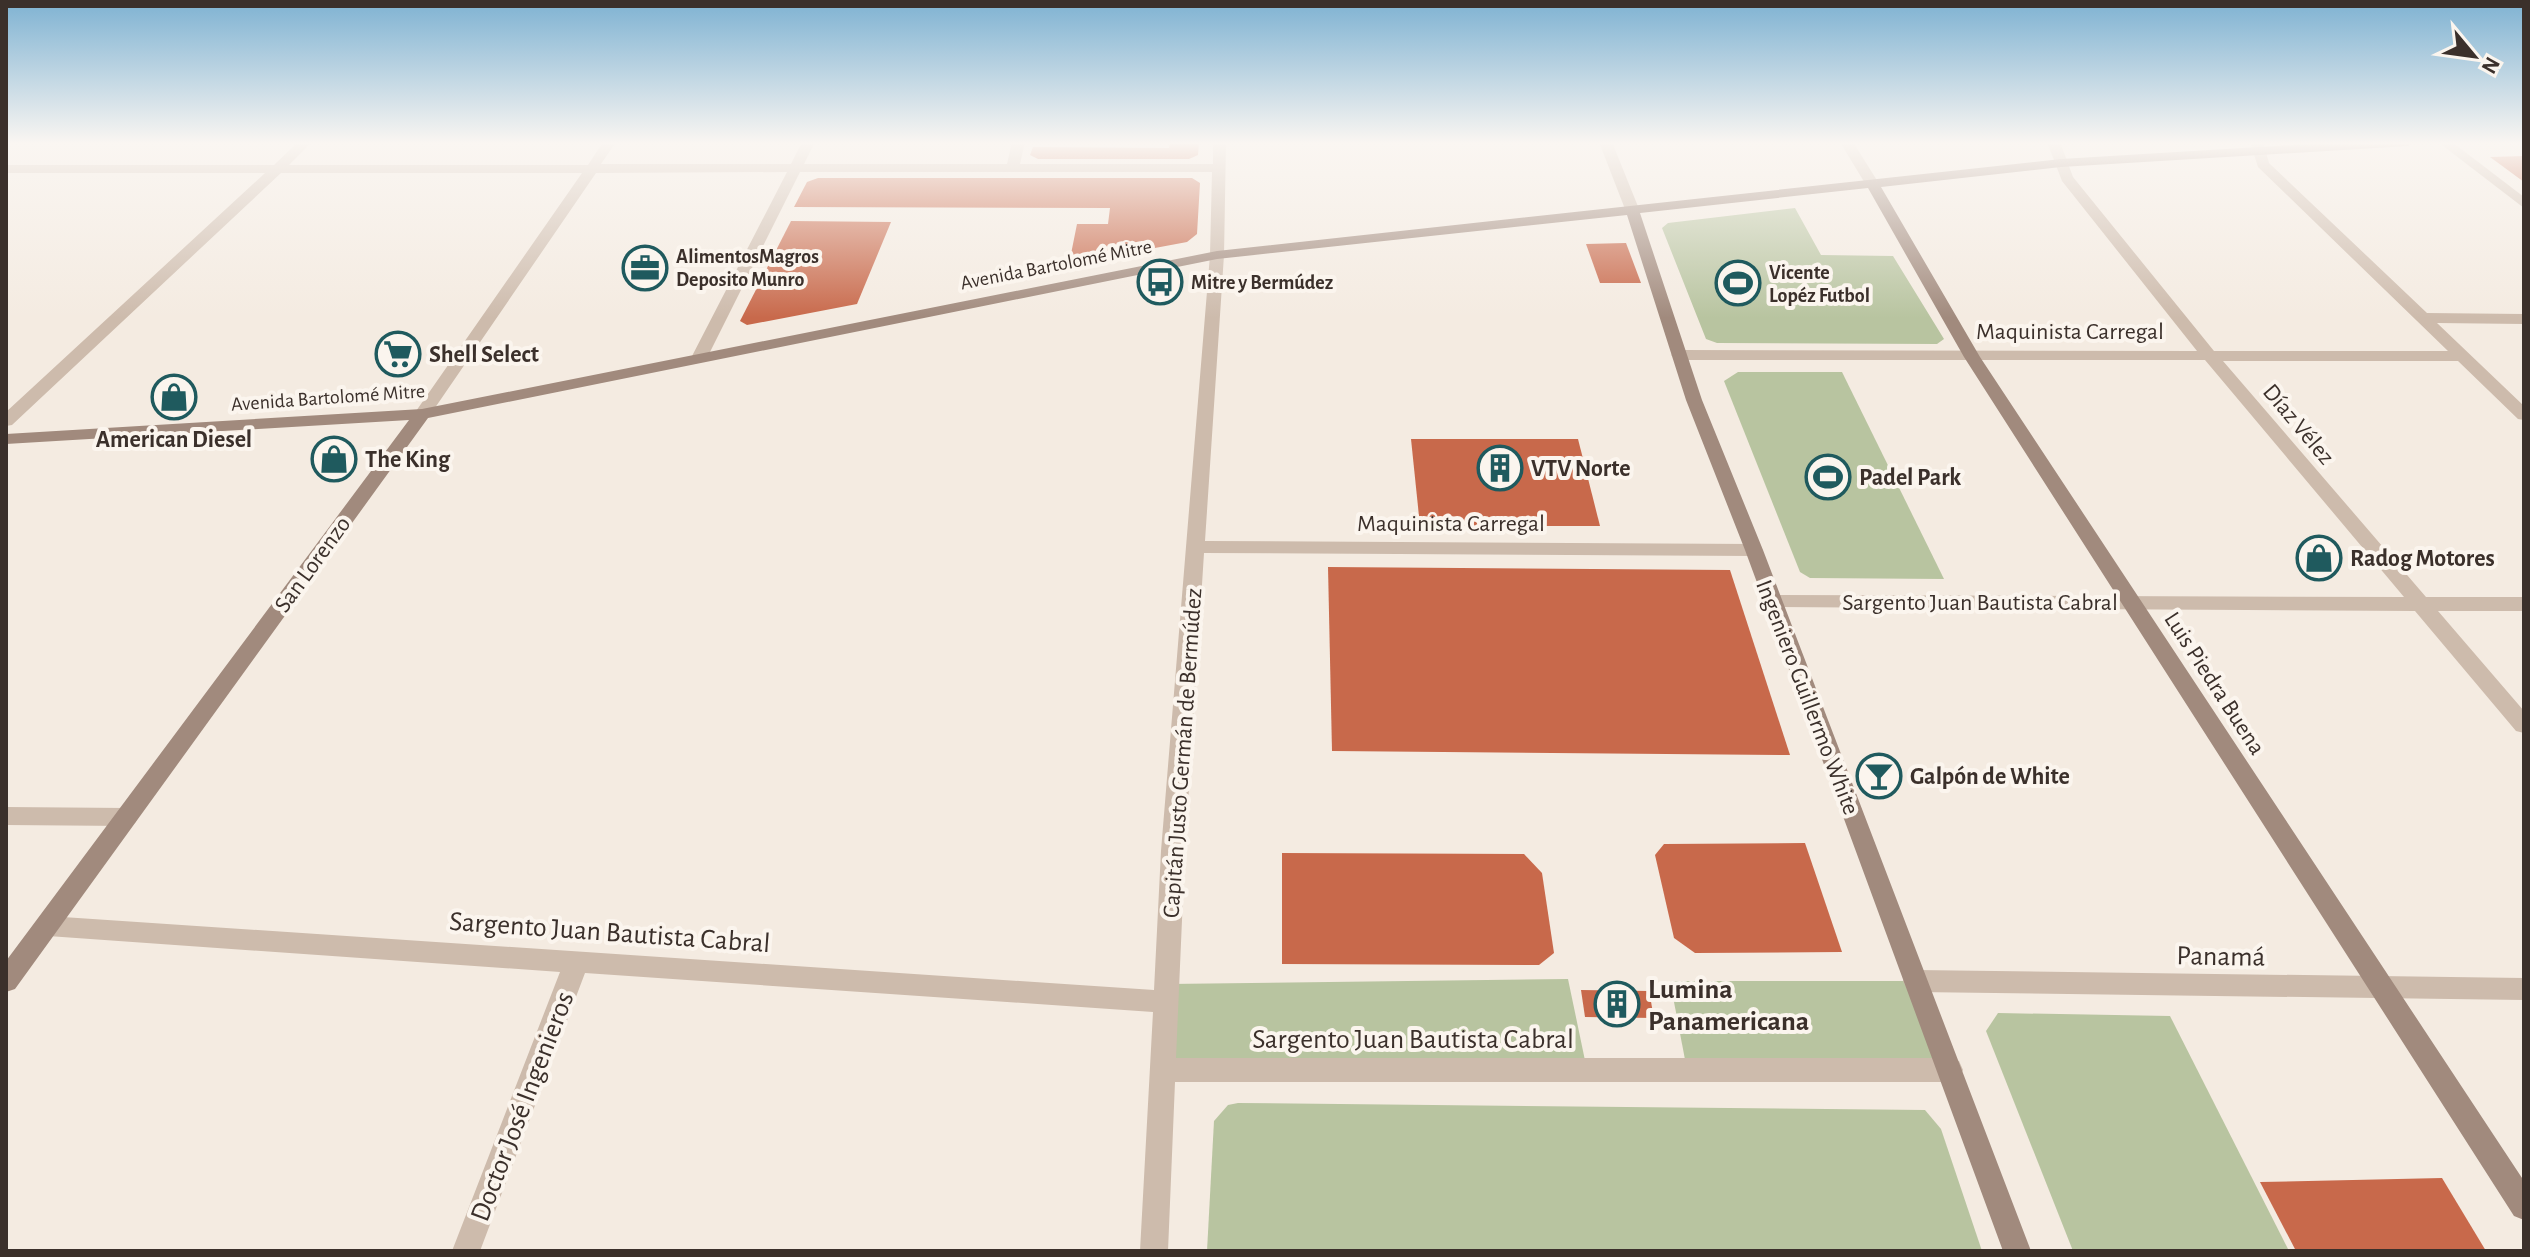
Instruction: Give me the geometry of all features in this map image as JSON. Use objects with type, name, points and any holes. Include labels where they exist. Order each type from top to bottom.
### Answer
[{"type":"street","points":[[6,421],[243,201]]},
{"type":"street","name":"San Lorenzo","points":[[6,981],[422,414],[570,201]]},
{"type":"street","points":[[699,358],[780,201]]},
{"type":"street","name":"Capitán Justo Germán de Bermúdez","points":[[1154,1251],[1173,851],[1217,255],[1218,201]]},
{"type":"street","name":"Ingeniero Guillermo White","points":[[1629,201],[1679,355],[2017,1251]]},
{"type":"street","name":"Avenida Bartolomé Mitre","points":[[6,439],[422,414],[1217,255],[1706,201]]},
{"type":"street","name":"Luis Piedra Buena","points":[[1882,201],[1972,357],[2524,1206]]},
{"type":"street","name":"Díaz Vélez","points":[[2085,201],[2210,356],[2524,725]]},
{"type":"street","points":[[2301,201],[2524,415]]},
{"type":"street","points":[[2423,318],[2524,319]]},
{"type":"street","name":"Maquinista Carregal","points":[[1679,355],[2462,356]]},
{"type":"street","name":"Maquinista Carregal","points":[[1196,547],[1754,550]]},
{"type":"street","name":"Sargento Juan Bautista Cabral","points":[[1771,602],[2524,604]]},
{"type":"street","points":[[6,816],[127,817]]},
{"type":"street","name":"Sargento Juan Bautista Cabral","points":[[48,926],[1167,1002]]},
{"type":"street","name":"Doctor José Ingenieros","points":[[466,1251],[577,961]]},
{"type":"street","name":"Panamá","points":[[1916,981],[2524,989]]},
{"type":"street","name":"Sargento Juan Bautista Cabral","points":[[1163,1070],[1950,1070]]},
{"type":"green space","points":[[1795,208],[1821,255],[1893,256],[1944,339],[1937,344],[1717,343],[1706,339],[1662,228],[1668,223]]},
{"type":"green space","name":"Padel Park","points":[[1738,372],[1842,372],[1944,579],[1810,578],[1800,572],[1724,381]]},
{"type":"green space","points":[[1568,979],[1587,1070],[1163,1070],[1168,984]]},
{"type":"green space","points":[[1670,981],[1916,981],[1950,1070],[1687,1070]]},
{"type":"green space","points":[[1998,1013],[2170,1016],[2289,1251],[2073,1251],[1986,1031]]},
{"type":"green space","points":[[1228,1105],[1925,1110],[1941,1129],[1982,1251],[1207,1251],[1214,1121]]},
{"type":"building","points":[[797,201],[1199,201],[1197,234],[1187,242],[1069,264],[1077,224],[1108,224],[1110,208],[794,207]]},
{"type":"building","points":[[791,221],[891,222],[857,304],[747,325],[740,321]]},
{"type":"building","points":[[1626,243],[1641,283],[1600,283],[1586,244]]},
{"type":"building","name":"VTV Norte","points":[[1411,439],[1578,439],[1600,526],[1420,526]]},
{"type":"building","points":[[1328,567],[1730,570],[1790,755],[1332,751]]},
{"type":"building","points":[[1805,843],[1842,952],[1695,953],[1674,938],[1655,855],[1664,844]]},
{"type":"building","points":[[1282,853],[1524,854],[1542,873],[1554,953],[1539,965],[1282,964]]},
{"type":"building","name":"Lumina Panamericana","points":[[1581,990],[1649,991],[1654,1018],[1585,1017]]},
{"type":"building","points":[[2442,1178],[2486,1251],[2296,1251],[2260,1182]]},
{"type":"place","name":"AlimentosMagros Deposito Munro","points":[[645,268]]},
{"type":"place","name":"Mitre y Bermúdez","points":[[1160,282]]},
{"type":"place","name":"Vicente Lopéz Futbol","points":[[1738,283]]},
{"type":"place","name":"Shell Select","points":[[398,354]]},
{"type":"place","name":"American Diesel","points":[[174,397]]},
{"type":"place","name":"The King","points":[[334,459]]},
{"type":"place","name":"VTV Norte","points":[[1500,468]]},
{"type":"place","name":"Padel Park","points":[[1828,477]]},
{"type":"place","name":"Radog Motores","points":[[2319,558]]},
{"type":"place","name":"Galpón de White","points":[[1879,776]]},
{"type":"place","name":"Lumina Panamericana","points":[[1617,1004]]}]
